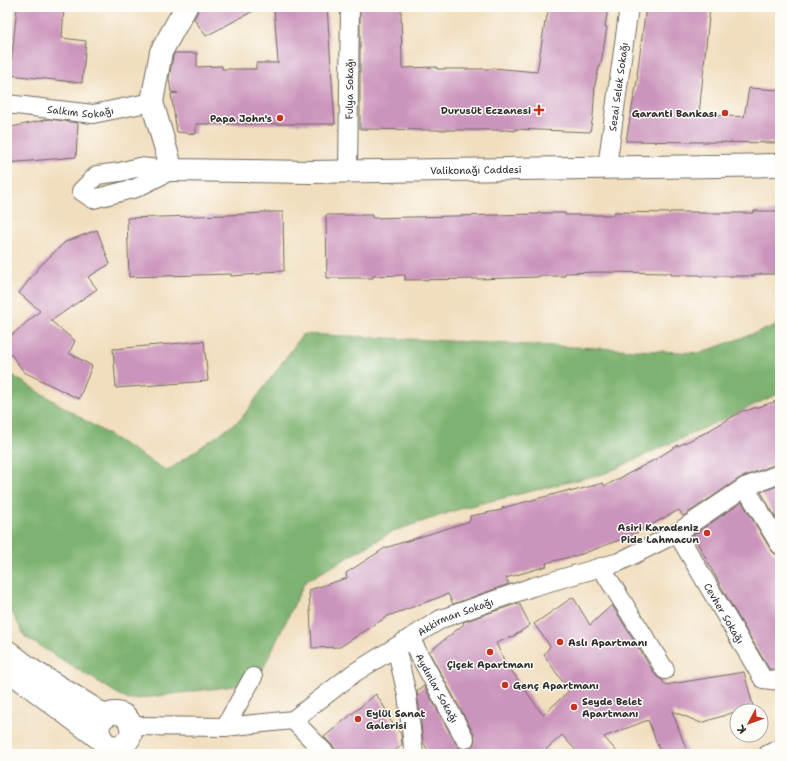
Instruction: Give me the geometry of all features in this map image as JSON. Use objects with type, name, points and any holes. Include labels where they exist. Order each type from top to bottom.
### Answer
[{"type":"street","points":[[152,102],[161,52],[186,7]]},
{"type":"street","name":"Fulya Sokağı","points":[[348,171],[350,7]]},
{"type":"street","name":"Sezai Selek Sokağı","points":[[607,167],[628,7]]},
{"type":"street","name":"Salkım Sokağı","points":[[7,104],[93,114],[152,102]]},
{"type":"street","name":"Valikonağı Caddesi","points":[[152,102],[172,170],[348,171],[780,165]]},
{"type":"street","name":"Akkirman Sokağı","points":[[293,720],[354,673],[441,619],[532,587],[619,562],[677,533],[745,487],[780,474]]},
{"type":"street","points":[[745,487],[780,545]]},
{"type":"street","name":"Cevher Sokağı","points":[[677,533],[763,679],[780,681]]},
{"type":"street","points":[[601,567],[665,670]]},
{"type":"street","points":[[403,642],[414,754]]},
{"type":"street","name":"Aydınlar Sokağı","points":[[403,642],[464,739]]},
{"type":"street","points":[[7,651],[30,670],[104,717]]},
{"type":"street","points":[[7,669],[107,748],[120,746],[127,742],[131,734],[131,726],[127,718],[120,714],[111,714],[104,717],[100,723],[98,730],[99,737],[107,748]]},
{"type":"street","points":[[225,727],[253,677]]},
{"type":"street","points":[[131,726],[225,727],[293,720],[326,754]]},
{"type":"street","points":[[768,754],[780,749]]},
{"type":"green space","points":[[780,324],[780,393],[606,473],[466,507],[394,531],[305,582],[256,683],[128,700],[25,637],[7,603],[7,372],[167,471],[241,419],[303,334],[700,353]]},
{"type":"building","points":[[17,7],[64,7],[62,38],[86,41],[82,83],[10,75]]},
{"type":"building","points":[[198,7],[261,7],[206,36],[194,19]]},
{"type":"building","points":[[274,7],[327,7],[335,124],[196,124],[196,134],[177,132],[171,94],[178,93],[171,92],[169,78],[173,56],[175,53],[197,53],[197,67],[222,66],[222,69],[256,69],[256,63],[278,63]]},
{"type":"building","points":[[360,7],[401,7],[402,68],[493,68],[537,72],[545,22],[549,7],[608,7],[605,27],[607,27],[601,63],[595,85],[593,116],[590,132],[515,129],[515,131],[360,129]]},
{"type":"building","points":[[646,7],[710,7],[699,114],[744,117],[749,88],[780,90],[780,143],[626,141],[638,75]]},
{"type":"building","points":[[49,119],[78,123],[76,157],[7,163],[7,128]]},
{"type":"building","points":[[754,211],[780,211],[780,274],[754,274],[754,276],[700,276],[671,275],[671,273],[600,272],[565,273],[565,276],[478,279],[405,280],[405,275],[373,276],[373,278],[327,278],[326,215],[372,215],[372,218],[538,213],[565,213],[565,215],[614,215],[614,212],[754,213]]},
{"type":"building","points":[[283,212],[284,271],[231,276],[231,274],[129,277],[127,218],[228,215]]},
{"type":"building","points":[[97,230],[110,264],[88,277],[97,289],[51,321],[75,341],[69,353],[92,366],[79,399],[24,372],[7,349],[7,339],[40,311],[19,293],[40,266],[65,242]]},
{"type":"building","points":[[204,341],[208,381],[116,388],[113,349]]},
{"type":"building","points":[[780,400],[780,464],[776,464],[740,478],[683,516],[679,510],[630,536],[582,554],[546,563],[547,566],[506,578],[509,584],[453,604],[448,594],[388,616],[340,647],[312,648],[309,590],[347,578],[346,573],[385,548],[470,521],[470,516],[502,510],[502,508],[570,490],[570,492],[603,483],[605,486],[656,459],[678,445],[703,434],[744,410],[745,411]]},
{"type":"building","points":[[780,485],[780,525],[761,492]]},
{"type":"building","points":[[742,502],[771,550],[775,554],[780,555],[780,670],[769,669],[729,601],[693,535]]},
{"type":"building","points":[[573,597],[590,625],[612,605],[656,676],[662,680],[665,685],[744,672],[752,703],[729,703],[729,714],[701,723],[672,711],[688,754],[661,754],[648,720],[604,737],[619,754],[579,754],[562,735],[541,754],[430,754],[423,742],[417,691],[424,686],[459,748],[470,748],[474,744],[474,734],[429,652],[464,624],[463,622],[519,603],[530,625],[514,636],[496,643],[504,660],[543,715],[569,691],[544,655],[550,646],[534,624]]},
{"type":"building","points":[[376,694],[386,710],[386,715],[401,734],[402,745],[391,754],[336,754],[334,747],[324,737]]},
{"type":"place","name":"Durusüt Eczanesi","points":[[539,110]]},
{"type":"place","name":"Garanti Bankası","points":[[725,113]]},
{"type":"place","name":"Papa John's","points":[[280,118]]},
{"type":"place","name":"Asiri Karadeniz Pide Lahmacun","points":[[707,533]]},
{"type":"place","name":"Aslı Apartmanı","points":[[560,642]]},
{"type":"place","name":"Çiçek Apartmanı","points":[[490,652]]},
{"type":"place","name":"Genç Apartmanı","points":[[505,685]]},
{"type":"place","name":"Seyde Belet Apartmanı","points":[[574,707]]},
{"type":"place","name":"Eylül Sanat Galerisi","points":[[358,719]]}]
